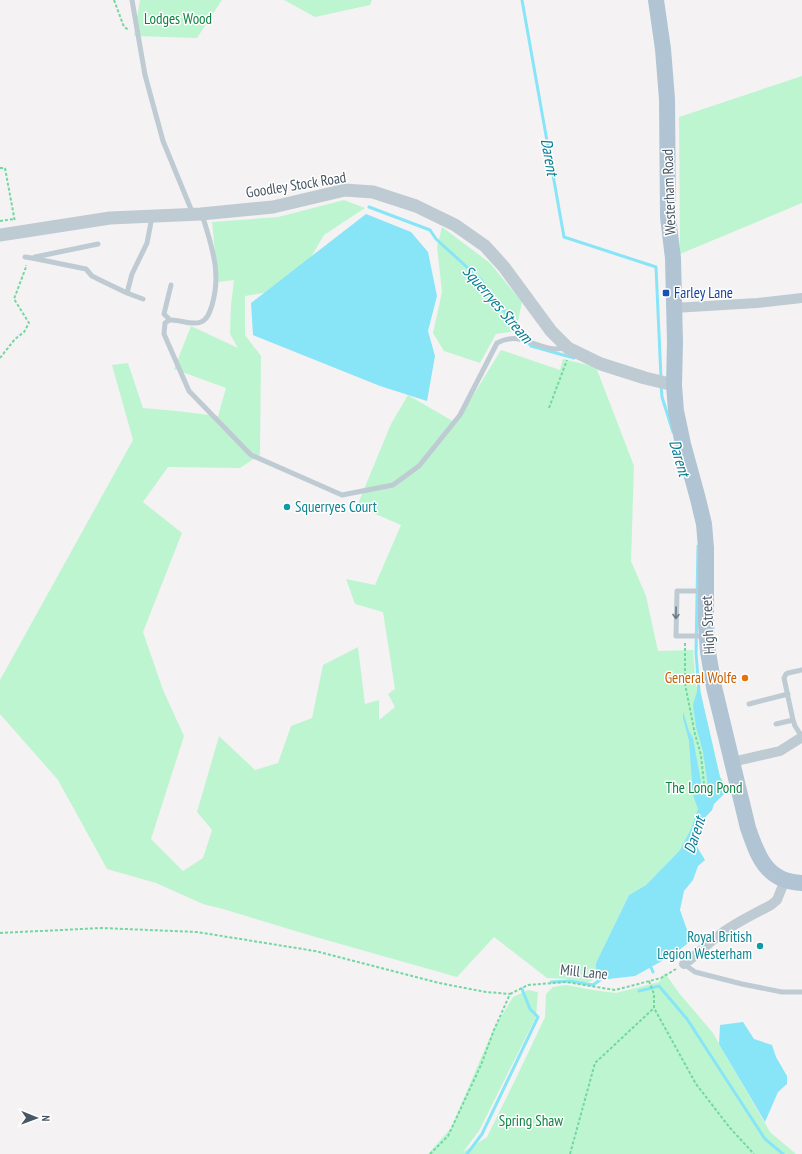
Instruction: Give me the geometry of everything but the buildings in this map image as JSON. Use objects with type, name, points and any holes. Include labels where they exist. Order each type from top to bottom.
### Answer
[{"type":"main road","name":"Westerham Road","points":[[656,0],[663,49],[667,99],[668,217],[673,258],[675,342],[671,384]]},
{"type":"main road","name":"High Street","points":[[671,384],[683,444],[704,524],[706,548],[699,591],[703,636],[708,652],[714,687],[748,828],[754,846],[761,860],[768,869],[785,880],[802,883]]},
{"type":"street","name":"Goodley Stock Road","points":[[0,235],[110,218],[197,214],[273,207],[345,190],[373,192],[416,206],[455,225],[485,246],[504,267],[551,331],[569,349],[601,364],[654,381],[671,384]]},
{"type":"street","points":[[674,308],[757,303],[802,298]]},
{"type":"street","points":[[732,762],[780,751],[802,737]]},
{"type":"street","points":[[684,964],[726,930],[771,905],[777,900],[785,880]]},
{"type":"lane","points":[[132,0],[146,75],[163,141],[197,214],[215,258],[215,294],[209,314],[202,322],[192,323],[170,320],[164,314],[171,285]]},
{"type":"lane","points":[[127,293],[132,274],[147,243],[152,216]]},
{"type":"lane","points":[[32,258],[98,244]]},
{"type":"lane","points":[[25,257],[86,269],[92,276],[143,299]]},
{"type":"lane","points":[[170,320],[165,323],[164,334],[189,391],[251,455],[342,495],[393,485],[419,466],[460,416],[497,343],[505,339],[517,338],[556,349],[569,349]]},
{"type":"lane","points":[[699,591],[677,591],[676,636],[703,636]]},
{"type":"lane","points":[[802,670],[785,675],[793,720],[802,737]]},
{"type":"lane","points":[[749,704],[788,694]]},
{"type":"lane","points":[[776,724],[793,720]]},
{"type":"lane","points":[[684,964],[695,972],[742,984],[782,992],[802,992]]},
{"type":"path","points":[[114,0],[124,27],[139,35]]},
{"type":"path","points":[[0,168],[4,168],[14,219],[20,232]]},
{"type":"path","points":[[0,221],[14,219]]},
{"type":"path","points":[[0,358],[15,339],[24,332],[29,323],[14,299],[26,267],[25,257]]},
{"type":"path","points":[[549,408],[569,349]]},
{"type":"path","points":[[687,636],[686,689],[701,755],[704,784]]},
{"type":"path","points":[[0,933],[101,928],[197,932],[315,951],[439,983],[486,992],[510,994],[494,1030],[482,1065],[448,1136],[430,1154]]},
{"type":"path","name":"Mill Lane","points":[[510,994],[528,985],[566,982],[615,990],[661,978],[684,964]]},
{"type":"path","points":[[649,981],[654,994],[654,1008],[696,1084],[730,1128],[754,1154]]},
{"type":"path","points":[[570,1154],[595,1063],[654,1008]]},
{"type":"green space","name":"Lodges Wood","points":[[140,0],[222,0],[197,38],[134,36]]},
{"type":"green space","points":[[284,0],[372,0],[370,5],[315,17]]},
{"type":"green space","points":[[802,76],[802,203],[680,254],[679,117]]},
{"type":"green space","name":"The Long Pond","points":[[344,200],[365,208],[324,235],[293,288],[245,296],[245,335],[261,356],[260,455],[240,468],[168,467],[143,502],[182,533],[143,632],[163,690],[184,736],[151,839],[183,871],[203,858],[212,830],[197,812],[219,736],[255,770],[278,763],[291,726],[312,718],[323,665],[358,647],[365,704],[379,700],[379,720],[395,707],[388,694],[395,689],[383,612],[355,604],[346,579],[375,585],[401,525],[357,506],[391,424],[408,395],[456,423],[501,350],[560,370],[563,359],[596,367],[634,466],[631,561],[646,596],[658,651],[693,650],[696,686],[700,690],[720,777],[725,785],[733,785],[714,804],[712,810],[700,823],[696,845],[677,853],[646,885],[629,895],[596,963],[596,979],[585,983],[565,979],[547,978],[494,937],[457,977],[203,904],[156,883],[107,869],[58,780],[0,714],[0,680],[133,440],[112,365],[128,363],[143,408],[218,416],[226,388],[174,369],[191,326],[238,348],[230,334],[234,280],[218,282],[212,222],[278,217]]},
{"type":"green space","points":[[442,227],[490,263],[522,302],[516,331],[496,334],[480,363],[444,351],[433,333],[442,292],[437,247]]},
{"type":"green space","name":"Spring Shaw","points":[[665,973],[679,993],[713,1033],[770,1132],[796,1154],[428,1154],[451,1128],[493,1030],[513,997],[528,990],[538,992],[536,1017],[479,1131],[463,1152],[487,1137],[545,1017],[546,994],[553,987],[566,985],[616,993],[659,982]]},
{"type":"water","points":[[366,214],[411,232],[428,252],[437,296],[428,331],[435,356],[427,401],[380,386],[253,335],[251,303]]},
{"type":"water","points":[[698,688],[700,690],[720,777],[725,785],[733,785],[714,804],[712,810],[700,823],[696,845],[705,860],[698,866],[693,880],[684,891],[680,910],[691,941],[671,956],[635,976],[600,980],[596,979],[596,963],[629,895],[646,885],[680,850],[691,829],[698,809],[693,795],[689,741],[683,718],[683,711],[689,731],[693,738],[702,787],[704,791],[708,787],[703,752],[696,727],[693,705]]},
{"type":"water","points":[[743,1022],[754,1039],[772,1045],[776,1057],[787,1076],[787,1084],[778,1092],[765,1122],[719,1044],[720,1025]]},
{"type":"waterway","name":"Darent","points":[[522,0],[564,237],[656,267],[661,378]]},
{"type":"waterway","name":"Squerryes Stream","points":[[369,207],[430,230],[436,239],[480,279],[531,346],[574,358]]},
{"type":"waterway","name":"Darent","points":[[661,385],[662,397],[673,432]]},
{"type":"waterway","name":"Darent","points":[[698,546],[696,653],[699,691]]},
{"type":"waterway","name":"Darent","points":[[650,965],[653,972]]},
{"type":"waterway","points":[[551,982],[570,981],[593,985],[600,980]]},
{"type":"waterway","name":"Darent","points":[[639,991],[659,986],[687,1019],[765,1139],[783,1154]]},
{"type":"waterway","points":[[467,1154],[482,1134],[538,1017],[530,1009],[522,989]]},
{"type":"place","name":"Farley Lane","points":[[666,293]]},
{"type":"place","name":"Squerryes Court","points":[[287,507]]},
{"type":"place","name":"General Wolfe","points":[[745,678]]},
{"type":"place","name":"Royal British Legion Westerham","points":[[760,946]]}]
